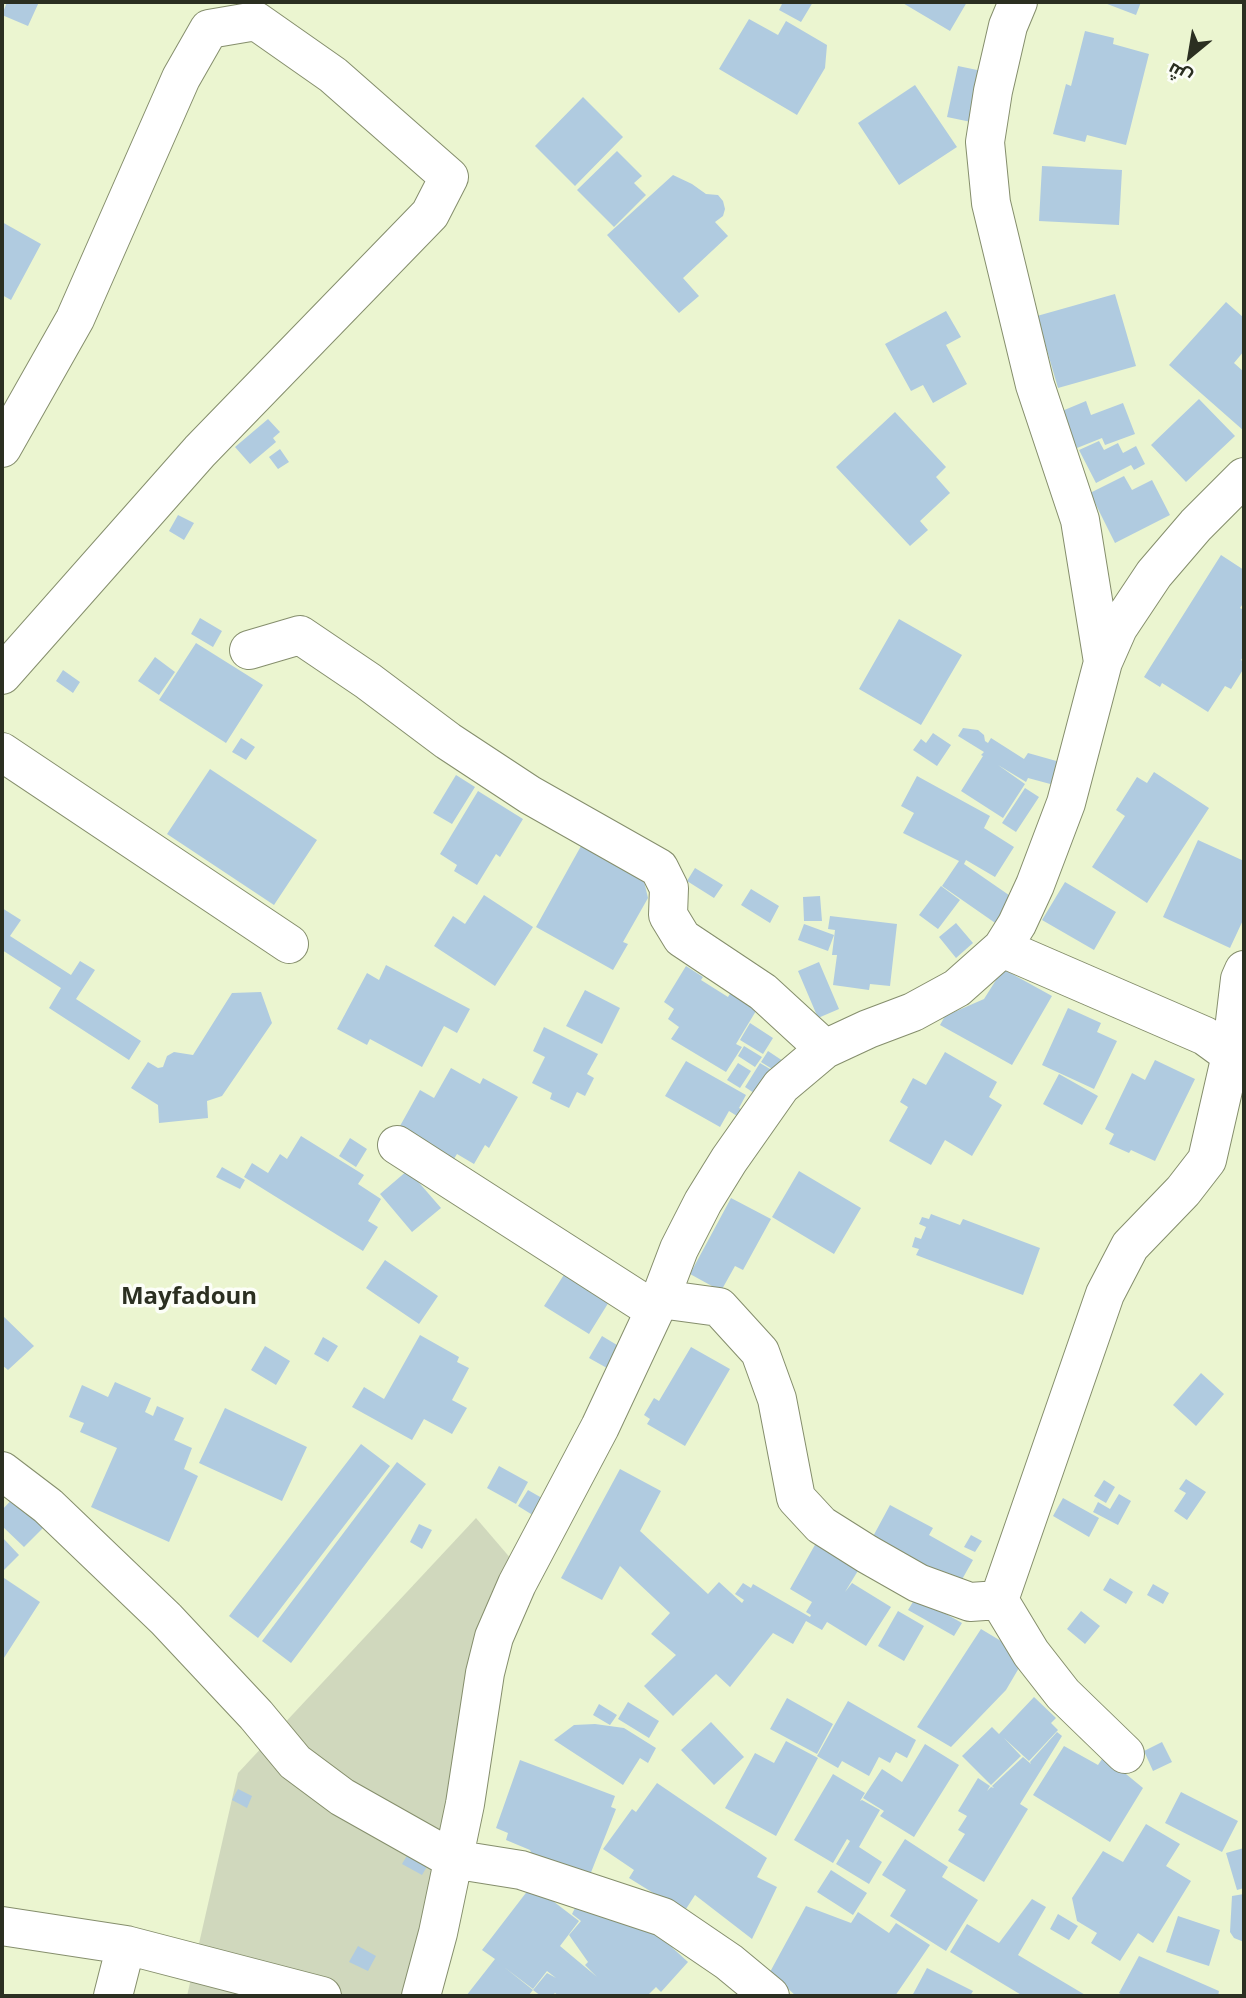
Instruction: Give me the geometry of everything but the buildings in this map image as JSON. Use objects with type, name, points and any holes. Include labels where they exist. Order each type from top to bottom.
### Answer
[{"type":"street","points":[[1018,2],[1008,26],[985,142],[991,203],[1035,386],[1080,520],[1102,662]]},
{"type":"street","points":[[2,448],[75,319],[181,78],[209,29],[256,21],[333,75],[449,177],[430,214],[200,452],[2,675]]},
{"type":"street","points":[[421,1996],[438,1933],[466,1804],[485,1673],[494,1637],[517,1584],[600,1427],[657,1304],[679,1249],[703,1202],[781,1086],[825,1049],[913,1012],[957,988],[1002,948],[1017,924],[1035,885],[1066,803],[1102,662],[1118,628],[1154,574],[1244,477]]},
{"type":"street","points":[[249,650],[300,635],[530,796],[659,868],[669,887],[668,915],[682,938],[763,992],[825,1049]]},
{"type":"street","points":[[2,752],[289,944]]},
{"type":"street","points":[[1002,948],[1205,1036],[1231,1055]]},
{"type":"street","points":[[999,1600],[1105,1294],[1130,1246],[1183,1191],[1207,1160],[1231,1055],[1240,979],[1244,970]]},
{"type":"street","points":[[397,1145],[657,1304],[719,1307],[760,1352],[777,1399],[796,1498],[821,1525],[918,1583],[970,1602],[999,1600]]},
{"type":"street","points":[[2,1471],[48,1506],[166,1619],[295,1762],[342,1797],[452,1859],[521,1870],[663,1917],[729,1962],[770,1996]]},
{"type":"street","points":[[999,1600],[1031,1653],[1063,1694],[1125,1754]]},
{"type":"street","points":[[2,1927],[126,1945],[322,1996]]},
{"type":"street","points":[[113,1996],[126,1945]]},
{"type":"green space","points":[[476,1518],[512,1560],[421,1996],[187,1996],[238,1773]]},
{"type":"district","name":"Mayfadoun","points":[[189,1297]]}]
